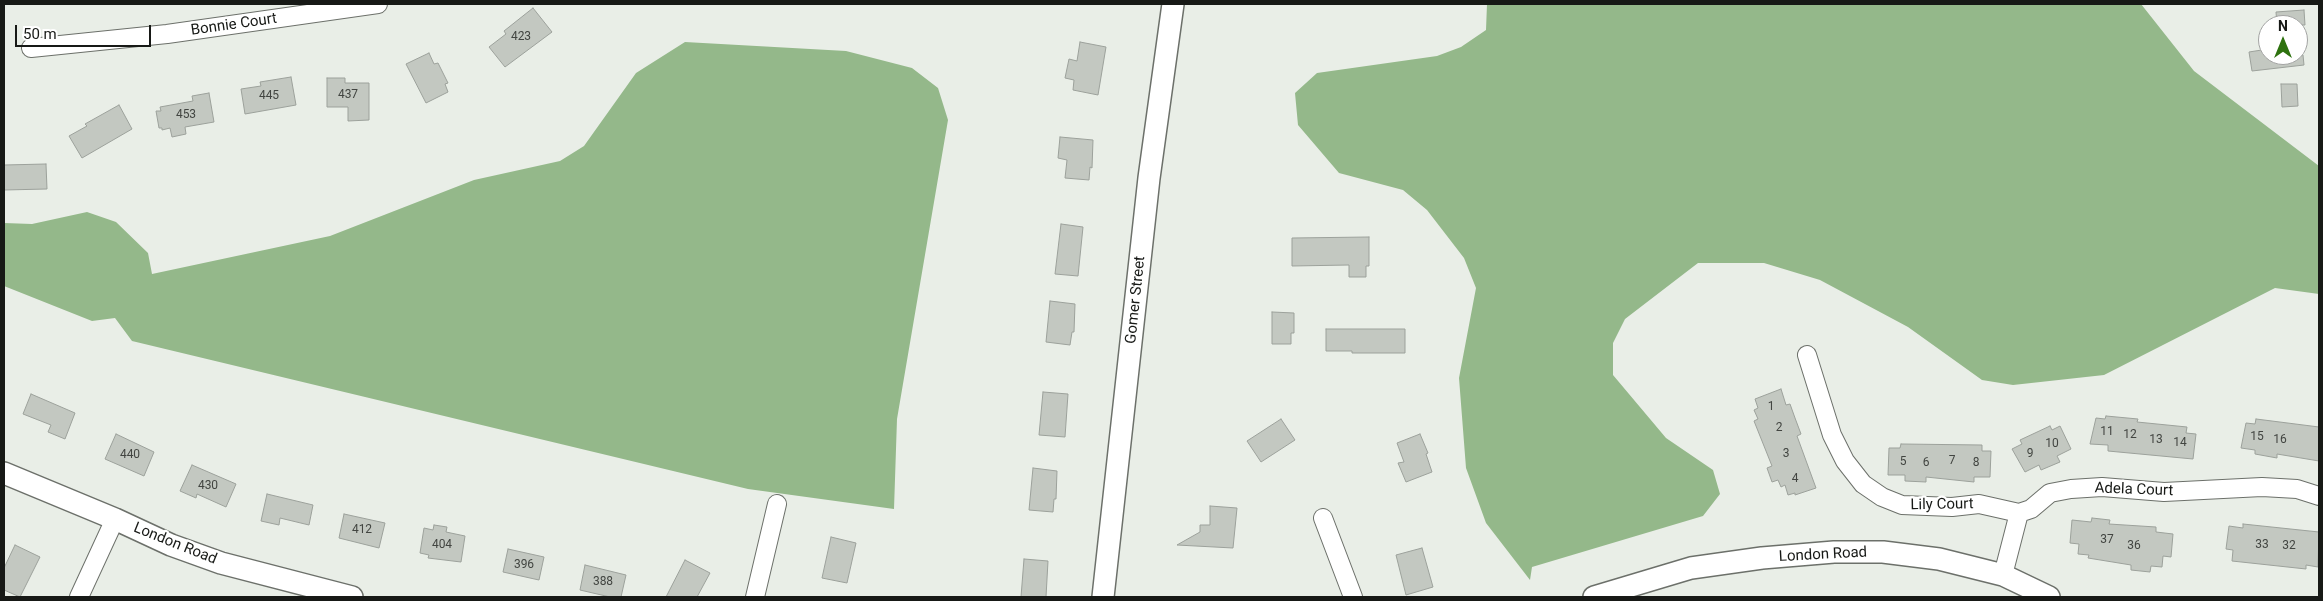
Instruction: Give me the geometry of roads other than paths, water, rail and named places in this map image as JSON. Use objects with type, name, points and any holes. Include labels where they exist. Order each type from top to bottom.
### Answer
[{"type":"street","name":"Bonnie Court","points":[[31,48],[167,34],[378,4]]},
{"type":"street","name":"Gomer Street","points":[[1103,597],[1149,178],[1173,4]]},
{"type":"street","name":"Lily Court","points":[[1807,355],[1832,435],[1845,461],[1863,484],[1882,497],[1902,505],[1952,508],[1979,504],[2019,513]]},
{"type":"street","name":"London Road","points":[[4,473],[115,519],[171,545],[221,563],[352,597]]},
{"type":"street","name":"Adela Court","points":[[2019,513],[2031,509],[2050,493],[2070,489],[2102,487],[2164,492],[2262,487],[2297,489],[2319,496]]},
{"type":"street","points":[[755,597],[777,504]]},
{"type":"street","points":[[2003,575],[2019,513]]},
{"type":"street","points":[[1323,518],[1353,597]]},
{"type":"street","points":[[80,597],[115,519]]},
{"type":"street","name":"London Road","points":[[1594,597],[1691,568],[1762,558],[1834,552],[1882,552],[1920,556],[2003,575],[2049,597]]}]
